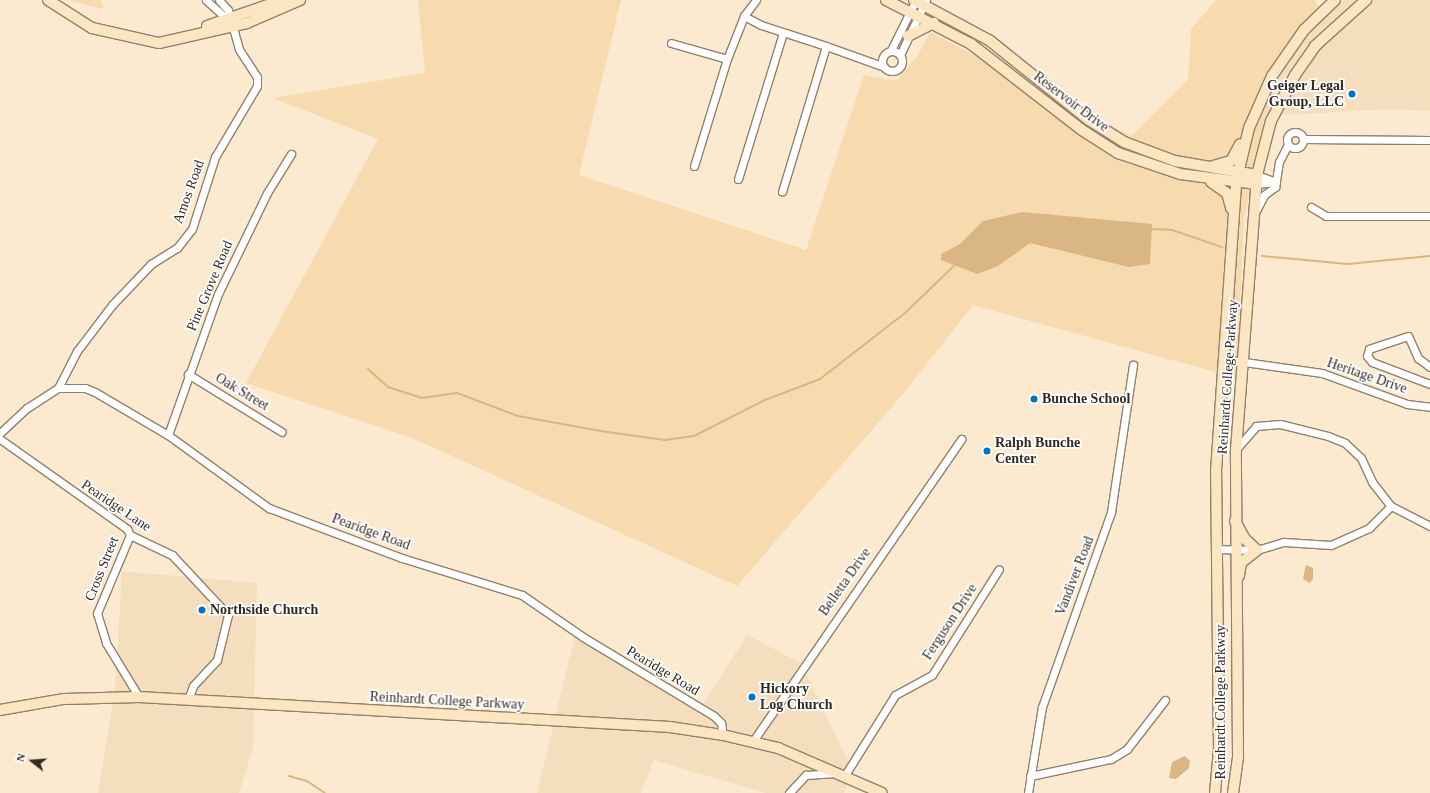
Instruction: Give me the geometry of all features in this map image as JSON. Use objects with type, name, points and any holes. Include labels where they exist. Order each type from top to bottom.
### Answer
[{"type":"street","points":[[48,0],[92,28],[132,39],[159,44],[230,24],[300,0]]},
{"type":"street","points":[[206,0],[230,24]]},
{"type":"street","points":[[219,0],[228,10],[230,24]]},
{"type":"street","points":[[230,24],[282,0]]},
{"type":"street","points":[[694,166],[726,59],[744,16],[756,0]]},
{"type":"street","name":"Reservoir Drive","points":[[886,0],[977,48],[1109,148],[1147,165],[1200,177],[1237,177],[1257,179]]},
{"type":"street","name":"Reinhardt College Parkway","points":[[1214,793],[1219,749],[1216,549],[1223,359],[1237,177],[1253,117],[1272,76],[1290,48],[1335,0]]},
{"type":"street","name":"Reinhardt College Parkway","points":[[1233,793],[1238,756],[1234,550],[1236,450],[1252,222],[1257,179],[1271,121],[1295,75],[1320,41],[1366,0]]},
{"type":"street","points":[[744,16],[782,33],[859,55],[890,71],[897,70],[902,61],[900,55],[908,36],[919,1]]},
{"type":"street","name":"Reservoir Drive","points":[[919,1],[989,40],[1113,136],[1154,155],[1237,177]]},
{"type":"street","points":[[859,55],[882,56],[891,50],[914,14]]},
{"type":"street","name":"Amos Road","points":[[58,388],[77,351],[112,305],[151,264],[177,248],[192,229],[215,157],[258,81],[241,54],[230,24]]},
{"type":"street","points":[[908,36],[934,24]]},
{"type":"street","points":[[738,179],[782,33]]},
{"type":"street","points":[[671,43],[726,59]]},
{"type":"street","points":[[782,192],[826,46]]},
{"type":"street","points":[[891,50],[900,55]]},
{"type":"street","points":[[882,56],[882,66]]},
{"type":"street","points":[[1199,166],[1231,161],[1253,117]]},
{"type":"street","points":[[1252,222],[1261,199],[1273,191],[1281,154],[1288,144],[1288,137],[1293,132],[1300,133],[1303,139]]},
{"type":"street","points":[[1303,139],[1430,140]]},
{"type":"street","points":[[1288,144],[1298,148],[1303,139]]},
{"type":"street","name":"Pine Grove Road","points":[[168,435],[188,374],[228,273],[291,154]]},
{"type":"street","points":[[1200,177],[1228,192],[1233,227]]},
{"type":"street","points":[[1257,179],[1276,182]]},
{"type":"street","points":[[1311,207],[1326,216],[1430,216]]},
{"type":"street","points":[[1430,367],[1418,358],[1408,336],[1369,349],[1367,356],[1372,362],[1430,384]]},
{"type":"street","name":"Heritage Drive","points":[[1223,359],[1322,373],[1407,404],[1430,407]]},
{"type":"street","name":"Vandiver Road","points":[[1028,793],[1042,707],[1112,512],[1132,365]]},
{"type":"street","name":"Oak Street","points":[[188,374],[282,432]]},
{"type":"street","points":[[0,434],[9,424],[58,388]]},
{"type":"street","name":"Pearidge Road","points":[[58,388],[94,392],[168,435],[269,508],[402,558],[522,595],[583,637],[714,716],[721,723],[723,735]]},
{"type":"street","points":[[1236,450],[1249,431],[1270,425],[1298,426],[1348,446],[1361,458],[1372,482],[1391,506],[1430,526]]},
{"type":"street","name":"Pearidge Lane","points":[[0,439],[127,529],[130,535],[172,555],[228,615],[217,660],[193,686],[188,700]]},
{"type":"street","name":"Belletta Drive","points":[[752,741],[961,439]]},
{"type":"street","points":[[1216,549],[1257,550],[1284,542],[1331,545],[1369,528],[1391,506]]},
{"type":"street","points":[[1235,520],[1245,539],[1257,550]]},
{"type":"street","name":"Cross Street","points":[[130,535],[98,613],[106,643],[139,698]]},
{"type":"street","points":[[1235,618],[1241,563],[1257,550]]},
{"type":"street","name":"Ferguson Drive","points":[[842,773],[895,696],[932,675],[999,569]]},
{"type":"street","name":"Reinhardt College Parkway","points":[[0,710],[64,700],[139,698],[631,724],[723,735],[752,741],[842,773],[882,793]]},
{"type":"street","points":[[1030,776],[1111,759],[1127,749],[1165,700]]},
{"type":"street","points":[[789,793],[806,775],[842,773]]},
{"type":"shaded area","points":[[66,0],[100,0],[104,9]]},
{"type":"shaded area","points":[[418,0],[621,0],[579,175],[806,250],[864,75],[896,81],[917,57],[930,32],[1131,136],[1188,80],[1191,29],[1216,0],[1315,0],[1321,13],[1259,101],[1265,116],[1244,218],[1237,378],[973,305],[904,393],[737,586],[410,437],[246,383],[378,139],[273,98],[425,73]]},
{"type":"shaded area","points":[[1343,0],[1430,0],[1430,111],[1390,109],[1265,116],[1259,101],[1321,13]]},
{"type":"shaded area","points":[[1022,212],[1152,224],[1150,264],[1129,267],[1030,243],[998,266],[977,274],[941,260],[941,254],[960,244],[983,221]]},
{"type":"shaded area","points":[[1306,565],[1313,568],[1313,579],[1310,583],[1303,579]]},
{"type":"shaded area","points":[[122,571],[257,583],[253,749],[239,793],[98,793],[115,690]]},
{"type":"shaded area","points":[[576,631],[701,707],[747,635],[801,663],[852,770],[844,793],[765,793],[654,760],[641,793],[537,793]]},
{"type":"shaded area","points":[[1185,756],[1190,761],[1189,768],[1176,779],[1169,778],[1172,762]]},
{"type":"waterway","points":[[1149,229],[1172,230],[1222,247]]},
{"type":"waterway","points":[[1262,256],[1348,264],[1430,256]]},
{"type":"waterway","points":[[368,369],[388,387],[421,398],[457,393],[518,416],[607,432],[665,440],[694,436],[765,400],[820,379],[905,313],[956,264]]},
{"type":"waterway","points":[[289,776],[307,781],[325,793]]},
{"type":"place","name":"Geiger Legal Group, LLC","points":[[1352,94]]},
{"type":"place","name":"Bunche School","points":[[1034,399]]},
{"type":"place","name":"Ralph Bunche Center","points":[[987,451]]},
{"type":"place","name":"Northside Church","points":[[202,610]]},
{"type":"place","name":"Hickory Log Church","points":[[752,697]]}]
